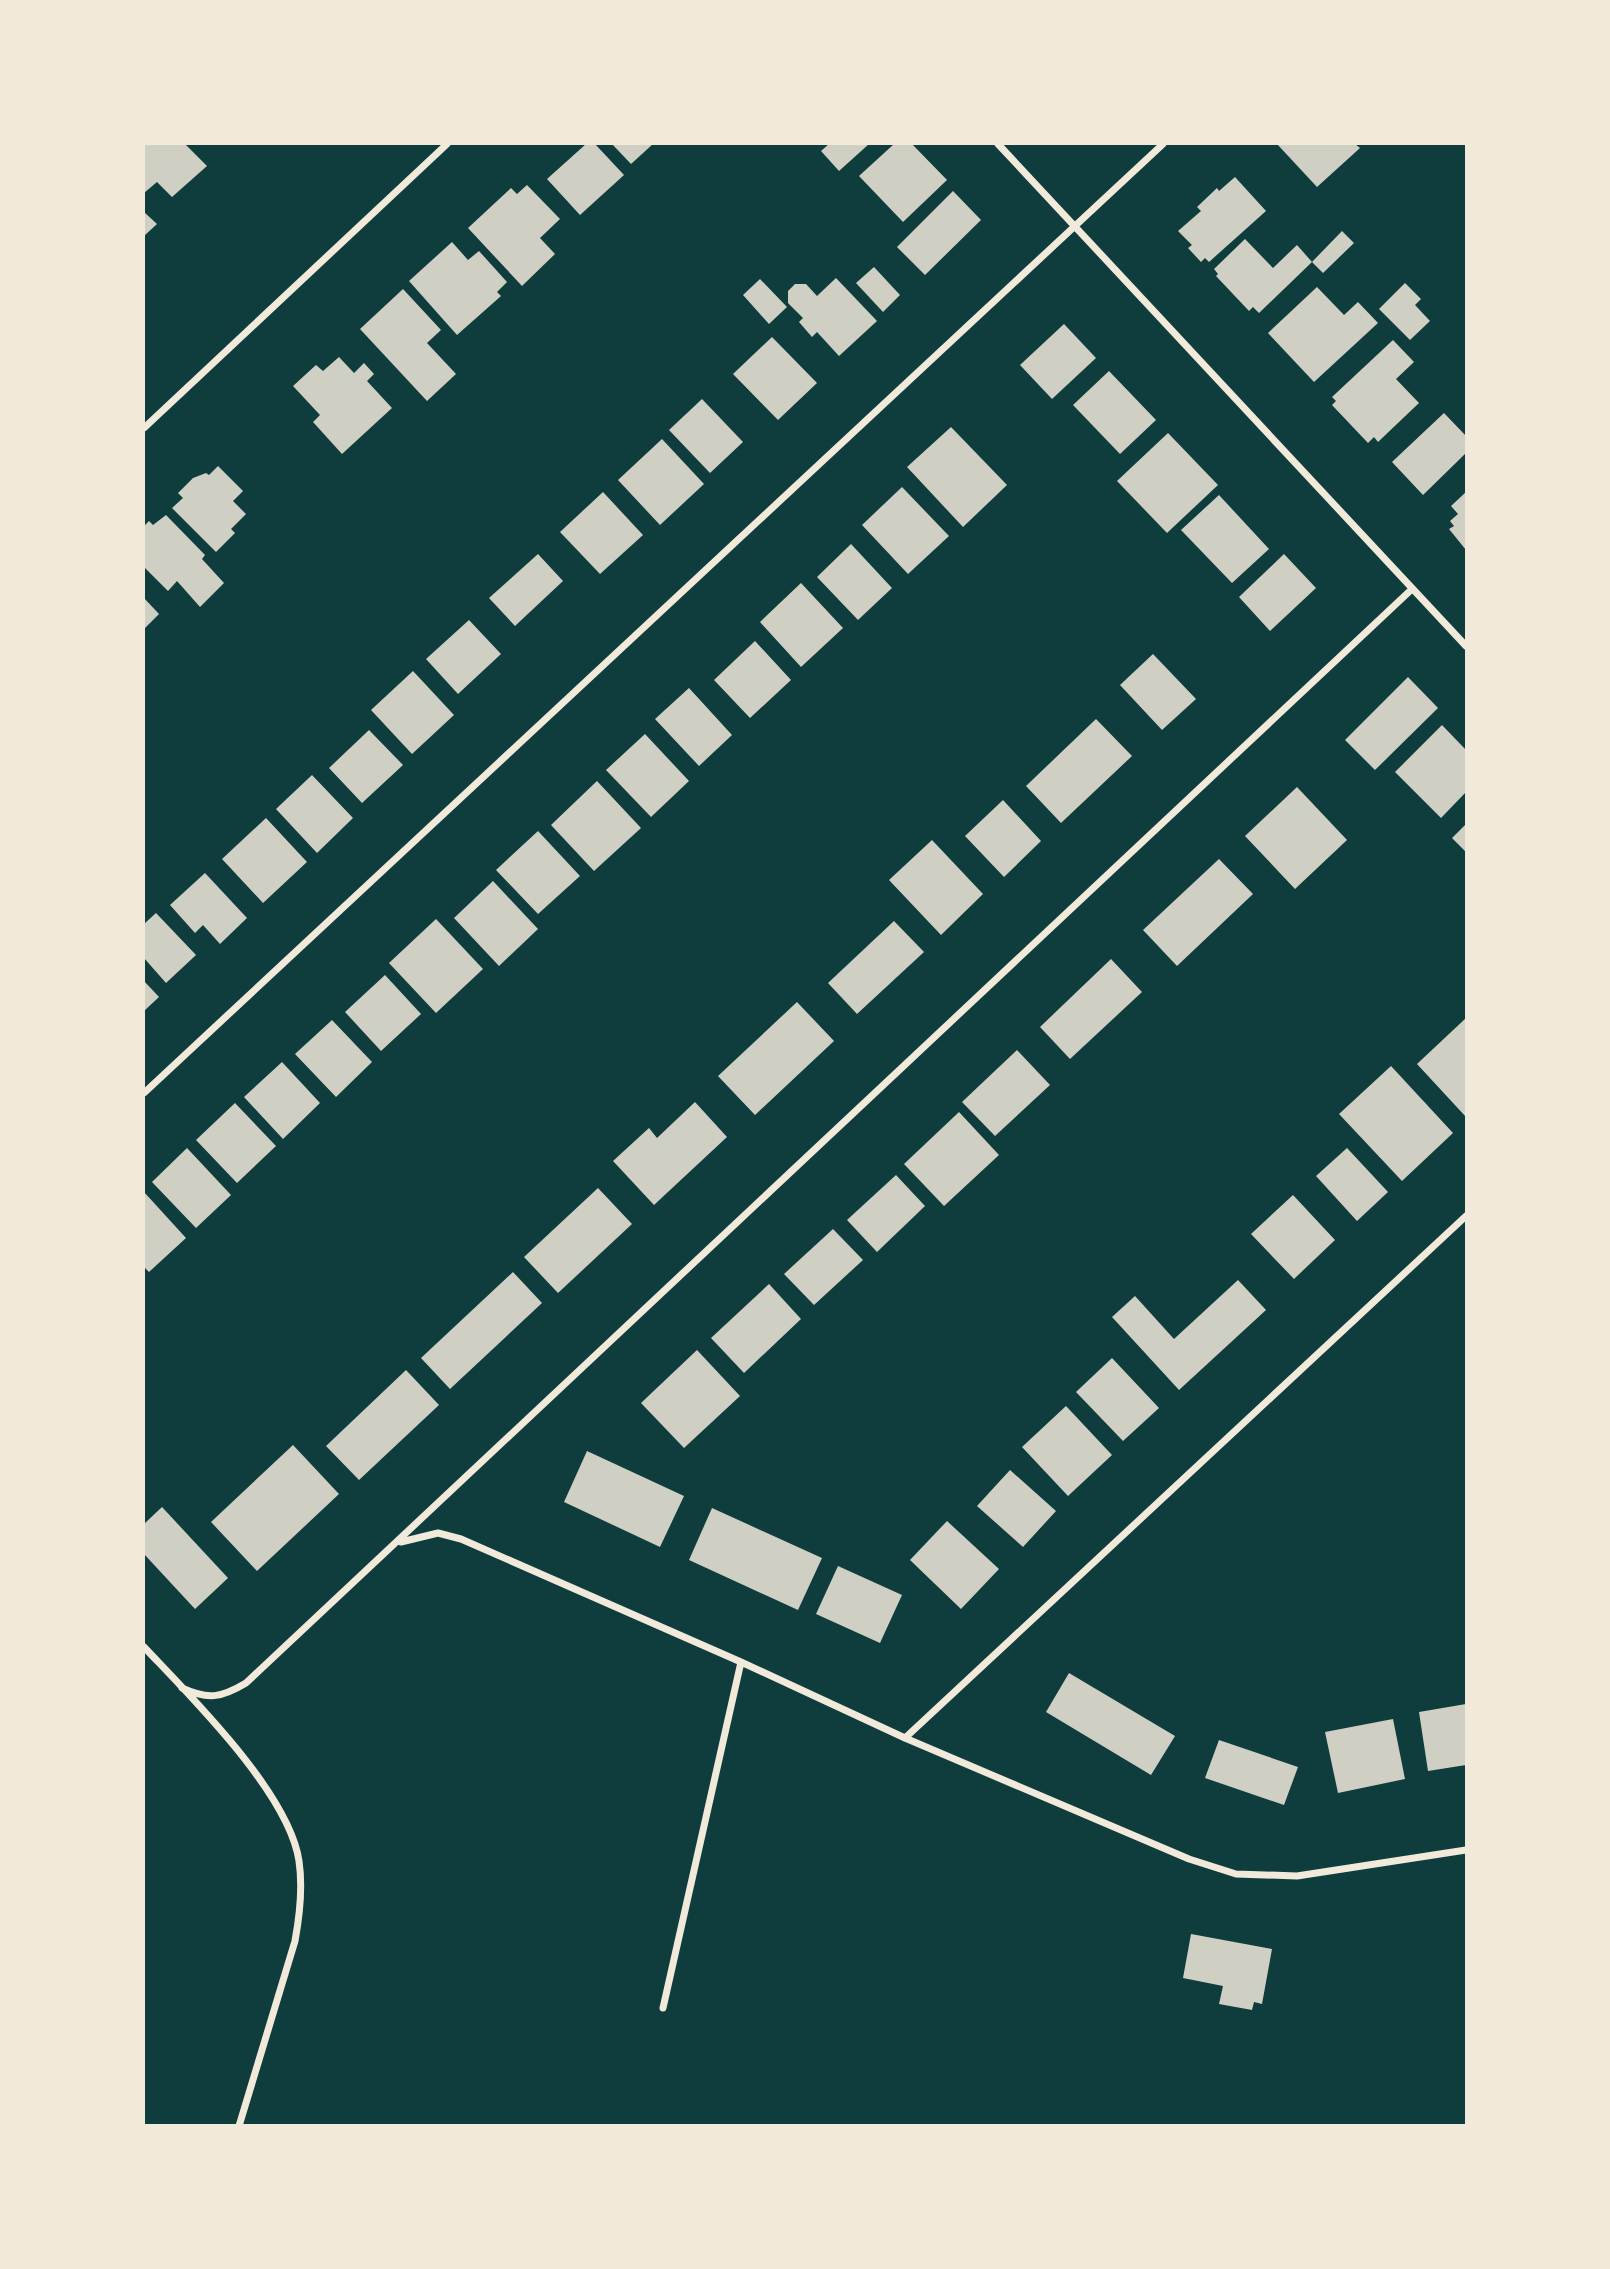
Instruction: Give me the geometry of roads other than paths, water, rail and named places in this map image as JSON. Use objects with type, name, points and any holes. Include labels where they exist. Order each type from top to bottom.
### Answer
[{"type":"street","points":[[144,428],[447,144]]},
{"type":"street","points":[[998,144],[1466,646]]},
{"type":"street","points":[[144,1093],[1163,144]]},
{"type":"street","points":[[182,1688],[201,1697],[217,1696],[246,1683],[1412,589]]},
{"type":"street","points":[[905,1738],[1466,1216]]},
{"type":"street","points":[[397,1544],[418,1536],[438,1533],[461,1539],[741,1662],[905,1738],[1189,1859],[1236,1874],[1297,1876],[1466,1850]]},
{"type":"street","points":[[144,1647],[211,1720],[274,1799],[289,1828],[299,1859],[300,1913],[295,1941],[239,2126]]},
{"type":"street","points":[[663,2008],[741,1662]]}]
